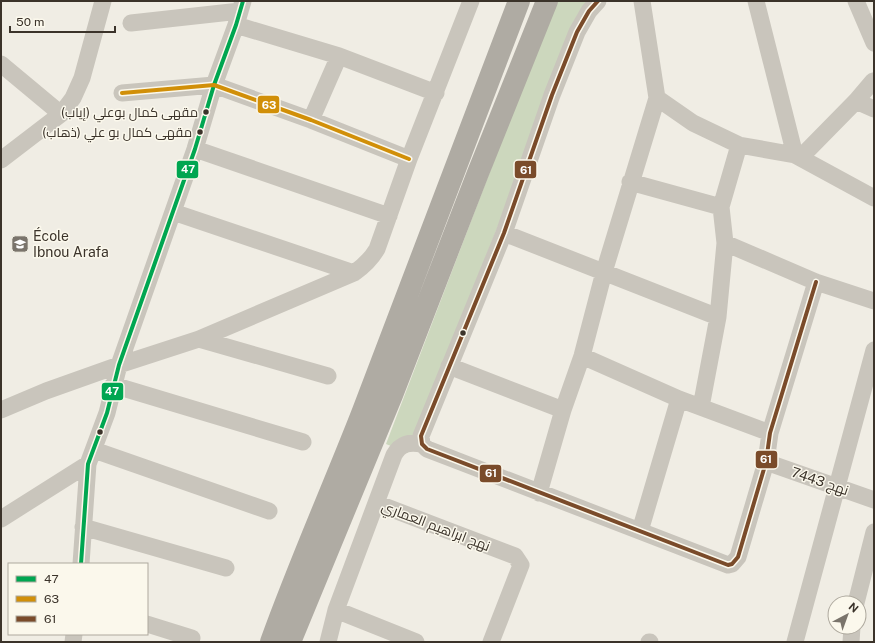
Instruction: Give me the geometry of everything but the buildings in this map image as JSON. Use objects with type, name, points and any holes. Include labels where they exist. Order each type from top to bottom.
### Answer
[{"type":"highway","points":[[290,642],[295,604],[337,477],[373,387],[519,1]]},
{"type":"highway","points":[[271,642],[295,604],[392,395],[481,165],[547,1]]},
{"type":"highway","points":[[260,642],[266,630],[295,604]]},
{"type":"highway","points":[[295,604],[300,642]]},
{"type":"street","points":[[1,160],[61,114],[73,98],[82,78],[103,1]]},
{"type":"street","points":[[1,410],[46,391],[199,339],[363,267],[372,258],[377,249],[409,159],[471,1]]},
{"type":"street","points":[[598,1],[588,11],[577,32],[552,95],[504,233],[421,436],[422,444],[427,449],[539,493],[728,564],[732,564],[738,557],[766,462],[770,433],[816,282]]},
{"type":"street","points":[[539,493],[563,410],[582,356],[630,182],[657,98],[642,1]]},
{"type":"street","points":[[756,1],[798,156]]},
{"type":"street","points":[[856,1],[874,43]]},
{"type":"street","points":[[131,24],[240,12],[339,56],[436,93]]},
{"type":"street","points":[[81,563],[83,527],[91,457],[107,413],[119,365],[195,149],[214,85],[240,12]]},
{"type":"street","points":[[311,120],[339,56]]},
{"type":"street","points":[[1,64],[61,114]]},
{"type":"street","points":[[798,156],[856,101],[873,80]]},
{"type":"street","points":[[122,93],[214,85],[311,120],[409,159]]},
{"type":"street","points":[[657,98],[693,123],[739,145],[798,156],[874,198]]},
{"type":"street","points":[[856,101],[874,109]]},
{"type":"street","points":[[701,407],[718,317],[725,244],[721,207],[739,145]]},
{"type":"street","points":[[195,149],[389,216]]},
{"type":"street","points":[[630,182],[721,207]]},
{"type":"street","points":[[173,212],[354,272]]},
{"type":"street","points":[[504,233],[718,317]]},
{"type":"street","points":[[725,244],[816,282],[874,301]]},
{"type":"street","points":[[199,339],[328,376]]},
{"type":"street","points":[[795,642],[838,488],[874,350]]},
{"type":"street","points":[[582,356],[679,399],[770,433]]},
{"type":"street","points":[[449,366],[563,410]]},
{"type":"street","points":[[113,385],[303,442]]},
{"type":"street","points":[[640,531],[679,399]]},
{"type":"street","points":[[376,503],[394,455],[399,448],[406,444],[422,444]]},
{"type":"street","points":[[91,457],[270,511]]},
{"type":"street","points":[[1,519],[91,457]]},
{"type":"street","name":"نهج 7443","points":[[766,462],[874,500]]},
{"type":"street","name":"نهج ابراهيم العماري","points":[[328,642],[336,610],[376,503],[515,556],[521,565],[491,642]]},
{"type":"street","points":[[83,527],[226,568]]},
{"type":"street","points":[[858,595],[874,532]]},
{"type":"street","points":[[336,610],[416,642]]},
{"type":"street","points":[[148,624],[192,638]]},
{"type":"green space","points":[[555,1],[594,1],[582,14],[408,453],[386,444]]},
{"type":"transit line","name":"47","points":[[81,563],[88,464],[107,413],[119,365],[195,149],[214,85],[236,25],[243,1]]},
{"type":"transit line","name":"61","points":[[598,1],[589,11],[577,32],[552,95],[504,233],[421,436],[422,444],[427,449],[728,565],[732,564],[738,557],[766,462],[770,433],[816,282]]},
{"type":"transit line","name":"63","points":[[122,93],[214,85],[311,120],[409,159]]},
{"type":"place","name":"مقهى كمال بوعلي (إياب)","points":[[206,112]]},
{"type":"place","name":"مقهى كمال بو علي (ذهاب)","points":[[200,132]]},
{"type":"place","name":"École Ibnou Arafa","points":[[20,244]]}]
